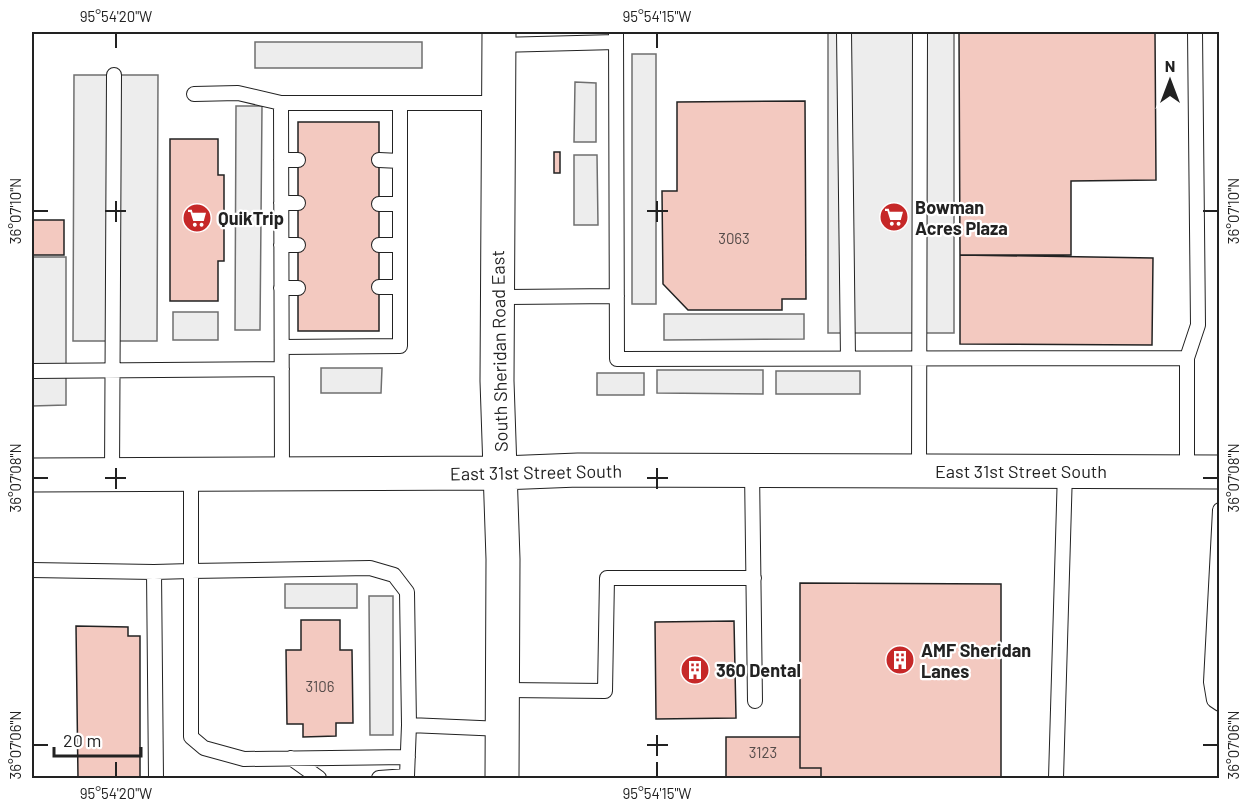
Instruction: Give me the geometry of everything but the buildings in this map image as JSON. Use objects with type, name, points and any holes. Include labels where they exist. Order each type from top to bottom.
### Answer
[{"type":"main road","name":"South Sheridan Road East","points":[[499,38],[497,381],[503,559],[502,778]]},
{"type":"main road","name":"East 31st Street South","points":[[32,475],[191,476],[578,470],[1187,470],[1220,472]]},
{"type":"lane","points":[[844,32],[848,358]]},
{"type":"lane","points":[[919,471],[920,32]]},
{"type":"lane","points":[[1187,470],[1187,358],[1198,325],[1195,32]]},
{"type":"lane","points":[[499,38],[616,37],[617,359],[1187,358]]},
{"type":"lane","points":[[111,476],[114,75]]},
{"type":"lane","points":[[194,94],[238,93],[282,103],[498,103]]},
{"type":"lane","points":[[282,103],[282,475]]},
{"type":"lane","points":[[282,347],[400,346],[400,103]]},
{"type":"lane","points":[[282,160],[298,160]]},
{"type":"lane","points":[[379,160],[400,161]]},
{"type":"lane","points":[[282,203],[298,203]]},
{"type":"lane","points":[[379,204],[400,204]]},
{"type":"lane","points":[[282,245],[298,245]]},
{"type":"lane","points":[[379,245],[400,245]]},
{"type":"lane","points":[[379,287],[400,287]]},
{"type":"lane","points":[[282,288],[298,288]]},
{"type":"lane","points":[[498,297],[617,296]]},
{"type":"lane","points":[[32,371],[282,369]]},
{"type":"lane","points":[[752,470],[755,701]]},
{"type":"lane","points":[[1056,778],[1065,471]]},
{"type":"lane","points":[[191,476],[191,737],[204,748],[244,759],[408,757]]},
{"type":"lane","points":[[1220,510],[1211,682],[1214,700],[1220,704]]},
{"type":"lane","points":[[32,570],[154,572],[370,568],[394,575],[407,592],[409,725],[407,776],[379,778]]},
{"type":"lane","points":[[154,572],[156,778]]},
{"type":"lane","points":[[502,690],[605,691],[607,578],[754,578]]},
{"type":"lane","points":[[409,725],[502,729]]},
{"type":"lane","points":[[291,758],[319,778]]},
{"type":"shaded area","points":[[828,32],[954,32],[954,333],[828,333]]},
{"type":"shaded area","points":[[255,42],[422,42],[422,68],[255,68]]},
{"type":"shaded area","points":[[632,54],[656,54],[656,304],[632,304]]},
{"type":"shaded area","points":[[74,75],[158,75],[157,341],[73,341]]},
{"type":"shaded area","points":[[575,82],[596,83],[596,142],[574,142]]},
{"type":"shaded area","points":[[236,106],[262,106],[260,330],[235,330]]},
{"type":"shaded area","points":[[574,155],[597,155],[598,225],[574,225]]},
{"type":"shaded area","points":[[32,257],[66,257],[66,405],[32,406]]},
{"type":"shaded area","points":[[173,312],[218,312],[218,340],[173,340]]},
{"type":"shaded area","points":[[664,314],[804,314],[804,339],[664,340]]},
{"type":"shaded area","points":[[321,368],[382,368],[381,393],[321,393]]},
{"type":"shaded area","points":[[657,370],[763,370],[763,394],[657,393]]},
{"type":"shaded area","points":[[776,371],[860,371],[860,394],[776,394]]},
{"type":"shaded area","points":[[597,373],[644,373],[644,395],[597,395]]},
{"type":"shaded area","points":[[285,584],[357,584],[357,608],[285,608]]},
{"type":"shaded area","points":[[369,596],[393,596],[393,735],[370,735]]},
{"type":"place","name":"Bowman Acres Plaza","points":[[894,217]]},
{"type":"place","name":"QuikTrip","points":[[197,218]]},
{"type":"place","name":"AMF Sheridan Lanes","points":[[900,660]]},
{"type":"place","name":"360 Dental","points":[[695,670]]}]
